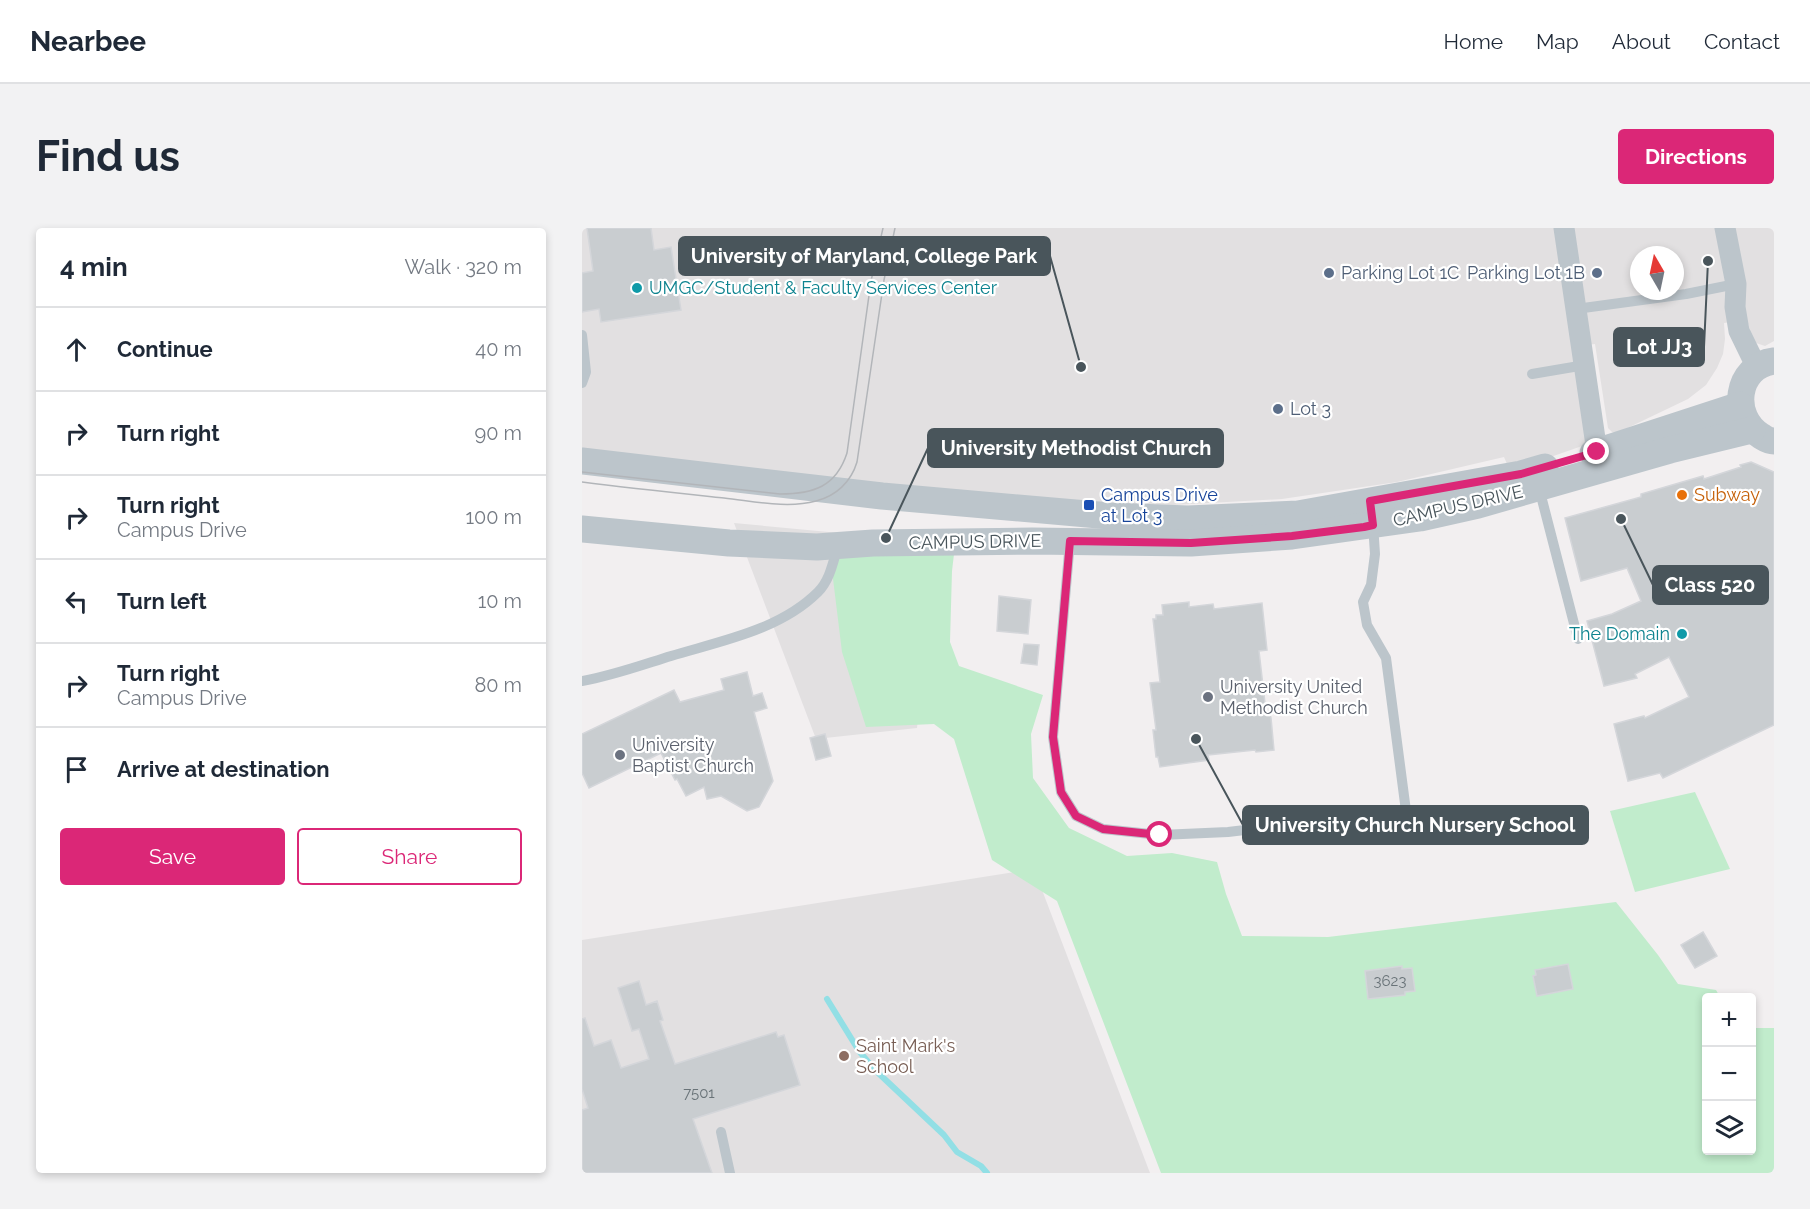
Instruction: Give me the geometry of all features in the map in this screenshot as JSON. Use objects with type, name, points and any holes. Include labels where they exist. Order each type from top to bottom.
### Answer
[{"type":"street","points":[[1564,228],[1597,452]]},
{"type":"street","points":[[1725,228],[1736,284],[1735,307],[1739,331],[1766,364],[1745,382],[1740,405],[1744,419],[1763,436]]},
{"type":"street","name":"CAMPUS DRIVE","points":[[582,529],[794,547],[873,543],[1070,541],[1191,543],[1292,536],[1597,452],[1740,405]]},
{"type":"street","name":"CAMPUS DRIVE","points":[[582,461],[882,496],[1133,517],[1188,519],[1372,513],[1420,518],[1478,505],[1670,450],[1763,436]]},
{"type":"lane","points":[[1576,309],[1686,294],[1736,284]]},
{"type":"lane","points":[[582,335],[586,372],[582,383]]},
{"type":"lane","points":[[1532,374],[1585,365]]},
{"type":"lane","points":[[1539,488],[1578,639]]},
{"type":"lane","points":[[1070,541],[1053,737],[1061,792],[1076,816],[1103,829],[1160,835],[1217,832],[1406,811],[1386,658],[1367,625],[1364,602],[1371,585],[1375,554],[1372,513]]},
{"type":"lane","points":[[582,681],[760,629],[797,609],[819,591],[827,579],[838,546]]},
{"type":"lane","points":[[721,1132],[730,1173]]},
{"type":"shaded area","points":[[582,228],[1774,228],[1774,341],[1765,346],[1756,343],[1752,338],[1747,320],[1724,323],[1723,354],[1706,385],[1688,399],[1617,433],[1608,428],[1595,344],[1577,346],[1590,431],[1585,445],[1510,471],[1504,457],[1397,482],[1282,499],[1173,505],[1056,503],[582,451]]},
{"type":"shaded area","points":[[734,523],[935,542],[917,728],[816,739]]},
{"type":"shaded area","name":"Saint Mark's School","points":[[1034,869],[1150,1173],[582,1173],[582,940]]},
{"type":"green space","points":[[828,538],[954,554],[950,642],[959,666],[1043,695],[1031,734],[1033,778],[1069,828],[1127,856],[1172,853],[1217,862],[1242,936],[1328,937],[1616,902],[1678,984],[1716,990],[1718,993],[1702,993],[1702,1155],[1756,1155],[1756,1028],[1774,1028],[1774,1173],[1161,1173],[1057,901],[992,860],[954,739],[934,724],[866,727],[842,652]]},
{"type":"green space","points":[[1695,792],[1730,869],[1635,892],[1610,811]]},
{"type":"building","name":"UMGC/Student & Faculty Services Center","points":[[587,228],[651,228],[654,250],[671,247],[681,310],[601,322],[599,309],[582,312],[582,273],[593,271]]},
{"type":"building","name":"The Domain","points":[[1751,462],[1774,472],[1774,725],[1663,778],[1660,773],[1628,781],[1614,724],[1644,716],[1645,718],[1689,697],[1669,657],[1635,674],[1637,678],[1604,686],[1587,621],[1612,614],[1641,601],[1627,568],[1581,581],[1565,518],[1641,497],[1641,494],[1703,476],[1704,479]]},
{"type":"building","points":[[999,596],[1031,600],[1028,634],[997,631]]},
{"type":"building","name":"University United Methodist Church","points":[[1189,602],[1189,607],[1213,604],[1214,609],[1262,603],[1267,650],[1259,651],[1266,712],[1269,711],[1271,718],[1274,750],[1208,755],[1209,760],[1160,767],[1158,757],[1156,757],[1153,730],[1156,730],[1150,683],[1160,682],[1153,619],[1156,619],[1156,615],[1163,615],[1162,605]]},
{"type":"building","points":[[1024,644],[1039,645],[1037,665],[1021,663]]},
{"type":"building","name":"University Baptist Church","points":[[747,672],[753,696],[762,693],[767,708],[754,712],[773,781],[759,807],[747,811],[721,796],[707,799],[704,787],[686,796],[661,753],[589,788],[582,773],[582,734],[674,690],[680,702],[724,690],[721,679]]},
{"type":"building","points":[[825,734],[831,756],[816,760],[810,738]]},
{"type":"building","points":[[1703,932],[1717,956],[1695,968],[1681,945]]},
{"type":"building","points":[[1568,964],[1573,989],[1537,996],[1533,976],[1536,975],[1535,970]]},
{"type":"building","points":[[1402,966],[1402,969],[1412,968],[1415,991],[1405,992],[1405,995],[1368,999],[1365,971]]},
{"type":"building","points":[[639,981],[646,1005],[657,1001],[663,1020],[660,1021],[675,1064],[776,1032],[778,1037],[784,1035],[800,1085],[693,1119],[712,1173],[582,1173],[582,1110],[588,1108],[582,1089],[582,1019],[585,1018],[594,1046],[611,1040],[621,1068],[649,1059],[639,1029],[632,1031],[618,988]]},
{"type":"waterway","points":[[827,999],[859,1051],[874,1069],[944,1135],[957,1152],[981,1166],[987,1173]]},
{"type":"tram line","points":[[582,472],[780,494],[813,490],[830,481],[837,474],[847,453],[871,281],[883,228]]},
{"type":"tram line","points":[[582,482],[782,504],[816,501],[836,492],[847,482],[857,462],[884,280],[895,228]]},
{"type":"place","name":"Lot JJ3","points":[[1708,261]]},
{"type":"place","name":"Parking Lot 1C","points":[[1329,273]]},
{"type":"place","name":"Parking Lot 1B","points":[[1597,273]]},
{"type":"place","name":"UMGC/Student & Faculty Services Center","points":[[637,288]]},
{"type":"place","name":"University of Maryland, College Park","points":[[1081,367]]},
{"type":"place","name":"Lot 3","points":[[1278,409]]},
{"type":"place","name":"Subway","points":[[1682,495]]},
{"type":"place","name":"Campus Drive at Lot 3","points":[[1089,505]]},
{"type":"place","name":"Class 520","points":[[1621,519]]},
{"type":"place","name":"University Methodist Church","points":[[886,538]]},
{"type":"place","name":"The Domain","points":[[1682,634]]},
{"type":"place","name":"University United Methodist Church","points":[[1208,697]]},
{"type":"place","name":"University Church Nursery School","points":[[1196,739]]},
{"type":"place","name":"University Baptist Church","points":[[620,755]]},
{"type":"place","name":"Saint Mark's School","points":[[844,1056]]},
{"type":"route","points":[[1160,835],[1103,829],[1076,816],[1061,792],[1053,737],[1070,541],[1191,543],[1292,536],[1364,527],[1373,525],[1370,501],[1521,474],[1597,452]]}]
